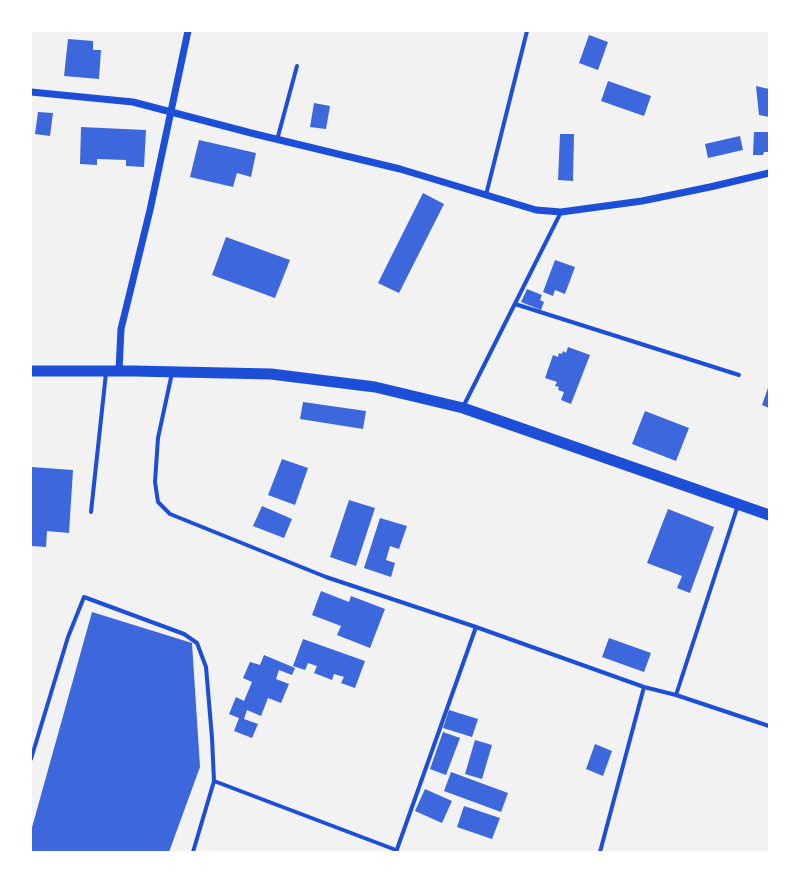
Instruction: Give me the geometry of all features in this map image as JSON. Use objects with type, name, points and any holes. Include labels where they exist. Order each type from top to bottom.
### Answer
[{"type":"highway","points":[[31,371],[271,374],[375,387],[463,408],[769,515]]},
{"type":"street","points":[[119,371],[121,329],[150,210],[188,31]]},
{"type":"street","points":[[486,196],[527,31]]},
{"type":"street","points":[[277,140],[297,66]]},
{"type":"street","points":[[31,92],[133,102],[277,140],[400,169],[536,210],[561,212],[642,201],[769,173]]},
{"type":"street","points":[[463,408],[561,212]]},
{"type":"street","points":[[515,304],[739,375]]},
{"type":"street","points":[[91,512],[106,371]]},
{"type":"street","points":[[173,372],[158,438],[155,482],[158,502],[170,514],[326,577],[476,627],[644,687],[676,695],[769,726]]},
{"type":"street","points":[[676,695],[738,504]]},
{"type":"street","points":[[31,759],[68,637],[84,597],[184,634],[197,643],[206,667],[214,781],[192,852]]},
{"type":"street","points":[[214,781],[396,851],[476,627]]},
{"type":"street","points":[[600,852],[644,687]]},
{"type":"building","points":[[589,35],[608,42],[598,70],[579,63]]},
{"type":"building","points":[[68,39],[93,41],[93,50],[101,50],[99,79],[64,76]]},
{"type":"building","points":[[608,81],[651,96],[644,116],[601,101]]},
{"type":"building","points":[[756,86],[769,89],[769,117],[759,115]]},
{"type":"building","points":[[314,103],[330,106],[326,129],[310,127]]},
{"type":"building","points":[[38,112],[53,113],[50,136],[35,134]]},
{"type":"building","points":[[81,127],[146,130],[144,167],[126,166],[126,160],[97,159],[97,165],[80,164]]},
{"type":"building","points":[[754,132],[769,132],[769,152],[764,152],[763,155],[753,155]]},
{"type":"building","points":[[560,134],[574,134],[573,181],[558,180]]},
{"type":"building","points":[[740,136],[743,150],[708,158],[705,144]]},
{"type":"building","points":[[199,140],[256,153],[251,177],[237,173],[233,187],[190,177]]},
{"type":"building","points":[[423,193],[444,204],[399,293],[378,283]]},
{"type":"building","points":[[226,237],[290,260],[275,298],[212,275]]},
{"type":"building","points":[[555,260],[575,267],[565,294],[555,290],[553,296],[543,292]]},
{"type":"building","points":[[527,289],[542,295],[540,300],[544,302],[541,310],[521,302]]},
{"type":"building","points":[[568,347],[590,355],[571,404],[561,400],[564,392],[558,390],[559,387],[555,386],[557,382],[545,378],[553,355],[558,357],[559,353],[562,354],[563,351],[566,353]]},
{"type":"building","points":[[769,385],[769,408],[762,405]]},
{"type":"building","points":[[303,402],[366,411],[363,429],[300,419]]},
{"type":"building","points":[[645,411],[689,428],[676,461],[632,444]]},
{"type":"building","points":[[282,459],[308,468],[295,505],[268,495]]},
{"type":"building","points":[[31,467],[73,470],[69,533],[47,531],[46,547],[31,546]]},
{"type":"building","points":[[349,500],[375,508],[356,566],[330,557]]},
{"type":"building","points":[[262,506],[292,519],[284,538],[253,526]]},
{"type":"building","points":[[668,509],[714,527],[690,593],[677,588],[682,576],[647,563]]},
{"type":"building","points":[[380,518],[407,526],[399,549],[390,546],[386,560],[395,563],[391,577],[364,568]]},
{"type":"building","points":[[321,591],[349,602],[351,596],[385,609],[370,648],[337,635],[341,626],[312,615]]},
{"type":"building","points":[[92,612],[192,643],[200,767],[169,852],[31,852],[31,831]]},
{"type":"building","points":[[609,638],[651,653],[644,672],[602,657]]},
{"type":"building","points":[[303,639],[365,661],[355,688],[341,683],[344,677],[334,674],[332,680],[314,673],[317,666],[308,663],[305,670],[293,666]]},
{"type":"building","points":[[264,655],[295,668],[292,675],[279,670],[276,679],[289,684],[281,703],[268,698],[261,716],[247,710],[244,719],[258,724],[252,738],[234,731],[239,718],[229,714],[236,697],[244,701],[252,682],[243,678],[250,662],[260,665]]},
{"type":"building","points":[[449,710],[478,719],[472,737],[443,728]]},
{"type":"building","points":[[443,732],[460,738],[446,775],[430,769]]},
{"type":"building","points":[[475,740],[492,745],[482,779],[465,774]]},
{"type":"building","points":[[595,744],[612,751],[603,776],[586,769]]},
{"type":"building","points":[[451,772],[508,793],[501,812],[444,791]]},
{"type":"building","points":[[425,789],[452,801],[442,823],[415,811]]},
{"type":"building","points":[[464,806],[500,818],[492,839],[457,827]]}]
